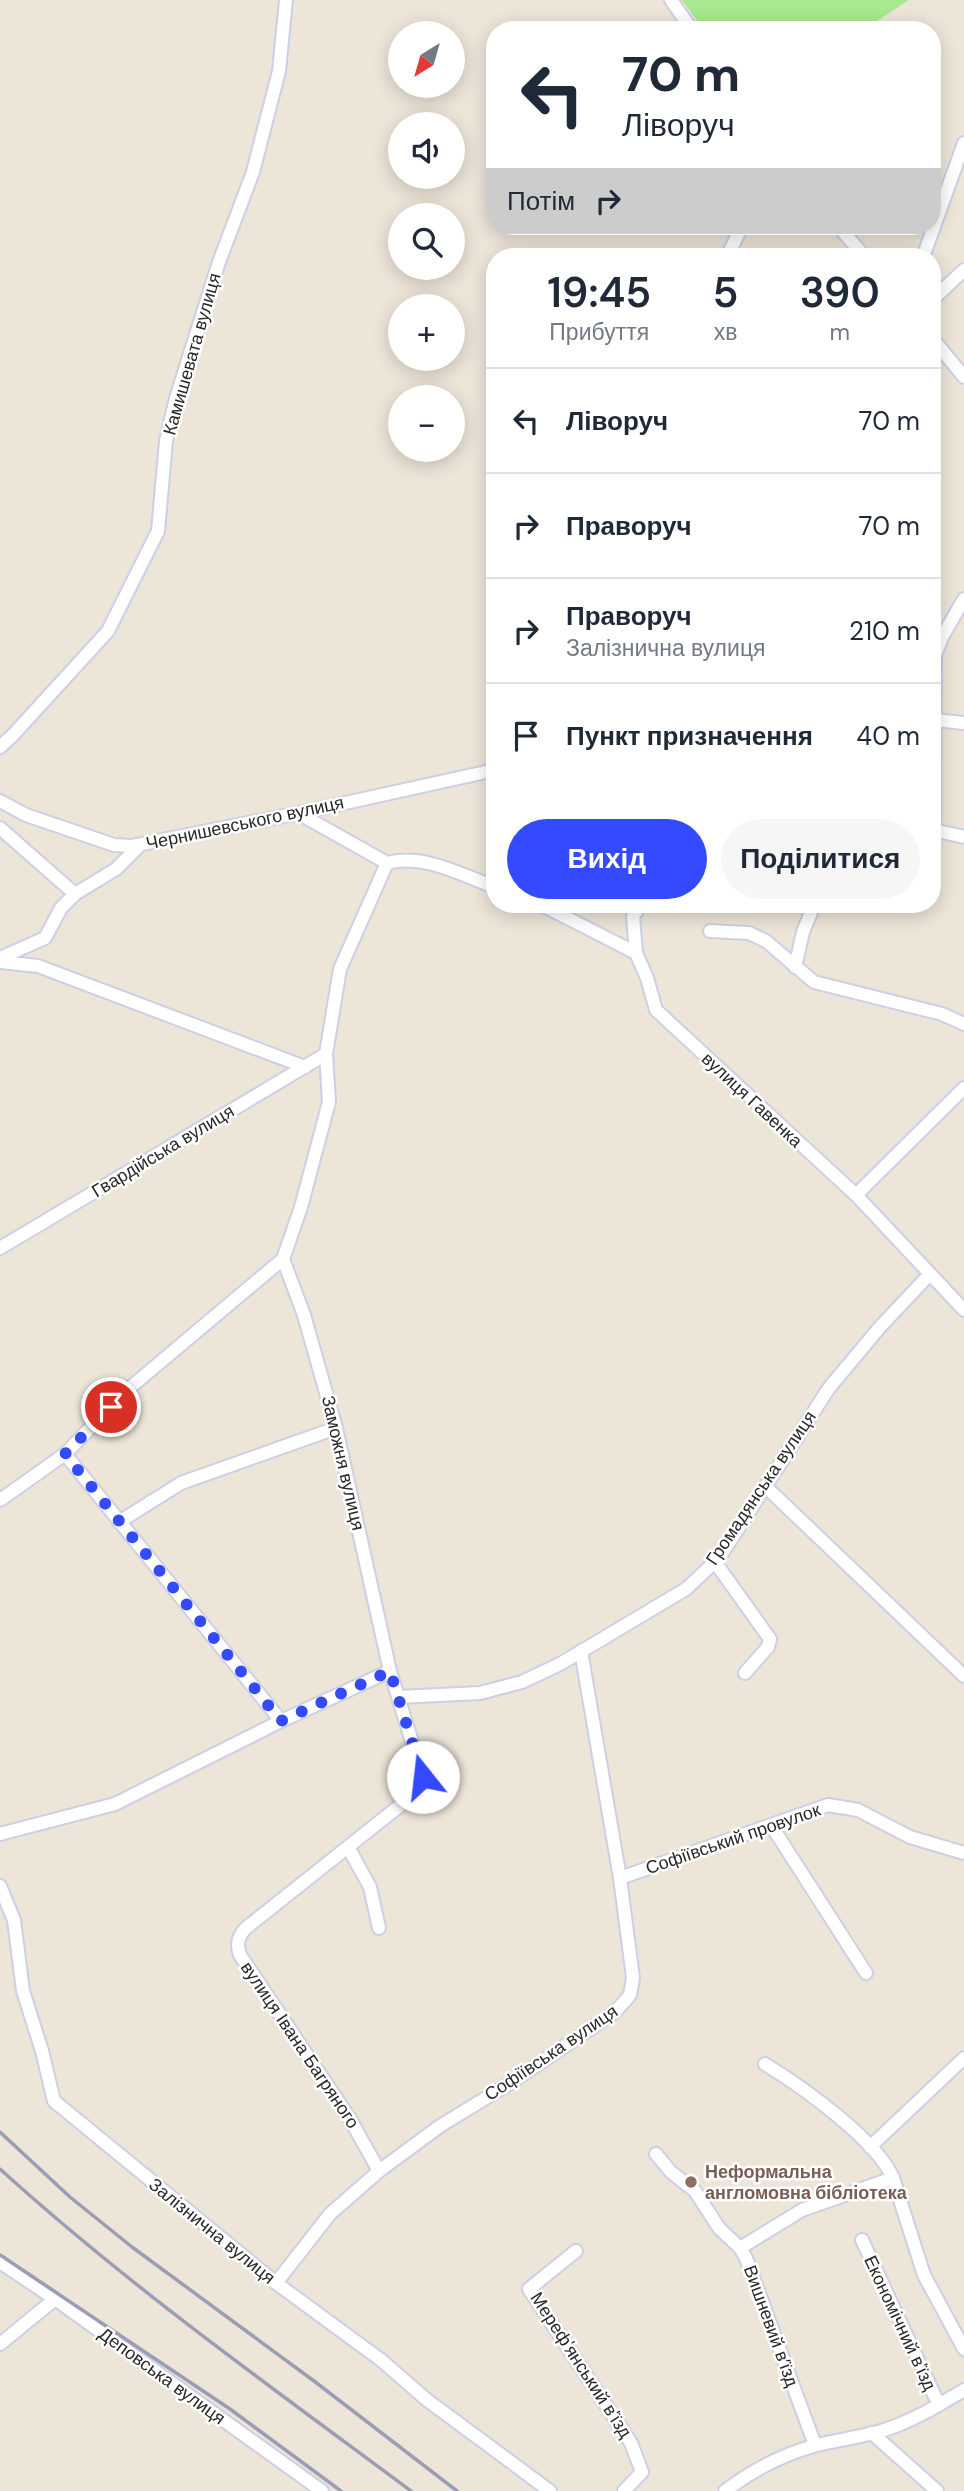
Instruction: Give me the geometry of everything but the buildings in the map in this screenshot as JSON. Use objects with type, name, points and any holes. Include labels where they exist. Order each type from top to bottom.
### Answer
[{"type":"street","name":"Камишевата вулиця","points":[[0,747],[108,631],[158,531],[166,441],[176,398],[219,262],[253,172],[279,71],[286,0]]},
{"type":"street","points":[[671,0],[686,21]]},
{"type":"street","points":[[941,207],[964,143]]},
{"type":"street","points":[[941,292],[964,270]]},
{"type":"street","points":[[941,349],[964,377]]},
{"type":"street","points":[[941,640],[964,599]]},
{"type":"street","points":[[941,721],[964,723]]},
{"type":"street","name":"Чернишевського вулиця","points":[[0,801],[26,815],[114,845],[140,845],[486,772]]},
{"type":"street","points":[[298,813],[387,863],[401,859],[419,860],[486,884]]},
{"type":"street","points":[[0,828],[75,894]]},
{"type":"street","points":[[941,833],[964,837]]},
{"type":"street","points":[[0,960],[45,938],[61,908],[75,894],[116,869],[140,845]]},
{"type":"street","points":[[0,1500],[65,1454],[126,1391],[283,1259],[301,1207],[329,1102],[327,1054],[340,969],[387,863]]},
{"type":"street","points":[[558,913],[636,953]]},
{"type":"street","name":"вулиця Гавенка","points":[[635,913],[633,916],[636,953],[647,978],[656,1010],[856,1195],[964,1310]]},
{"type":"street","points":[[795,967],[803,932],[811,913]]},
{"type":"street","points":[[709,931],[749,933],[766,941],[814,982],[942,1014],[964,1024]]},
{"type":"street","points":[[0,960],[38,966],[305,1067]]},
{"type":"street","name":"Гвардійська вулиця","points":[[0,1248],[327,1054]]},
{"type":"street","points":[[856,1195],[964,1088]]},
{"type":"street","name":"Заможня вулиця","points":[[283,1259],[304,1315],[336,1428],[390,1671]]},
{"type":"street","name":"Громадянська вулиця","points":[[399,1697],[480,1693],[503,1688],[540,1674],[686,1589],[715,1562],[829,1388],[880,1327],[929,1275]]},
{"type":"street","points":[[119,1522],[181,1483],[336,1428]]},
{"type":"street","points":[[65,1454],[281,1721]]},
{"type":"street","points":[[765,1486],[964,1676]]},
{"type":"street","points":[[715,1562],[770,1639],[768,1647],[745,1673]]},
{"type":"street","name":"Софіївська вулиця","points":[[276,2283],[330,2214],[379,2171],[440,2126],[507,2085],[615,2012],[625,2002],[634,1978],[620,1878],[581,1651]]},
{"type":"street","points":[[0,1834],[115,1804],[281,1721],[390,1671]]},
{"type":"street","name":"вулиця Івана Багряного","points":[[379,2171],[350,2119],[240,1955],[238,1940],[246,1928],[417,1792],[422,1782],[422,1771],[390,1671]]},
{"type":"street","name":"Софіївський провулок","points":[[620,1878],[828,1805],[858,1810],[926,1843],[964,1853]]},
{"type":"street","points":[[771,1825],[866,1973]]},
{"type":"street","points":[[348,1847],[370,1887],[380,1928]]},
{"type":"street","name":"Залізнична вулиця","points":[[0,1886],[14,1920],[23,1991],[54,2101],[276,2283],[381,2360],[427,2400],[550,2491]]},
{"type":"street","points":[[870,2147],[964,2058]]},
{"type":"street","points":[[765,2064],[848,2126],[879,2155],[893,2178],[924,2275],[964,2349]]},
{"type":"street","name":"Вишневий в’їзд","points":[[656,2154],[671,2172],[695,2191],[719,2228],[740,2248],[746,2258],[815,2445]]},
{"type":"street","points":[[740,2248],[802,2210],[893,2178]]},
{"type":"street","name":"Економічний в'їзд","points":[[862,2240],[939,2405]]},
{"type":"street","name":"Мереф'янський в'їзд","points":[[576,2251],[529,2288],[631,2443],[642,2472],[624,2491]]},
{"type":"street","name":"Деповська вулиця","points":[[0,2262],[318,2490]]},
{"type":"street","points":[[0,2344],[55,2299]]},
{"type":"street","points":[[725,2491],[763,2465],[815,2445],[872,2433],[921,2416],[964,2390]]},
{"type":"street","points":[[872,2433],[937,2491]]},
{"type":"green space","points":[[682,0],[909,0],[877,21],[697,21]]},
{"type":"railway","points":[[0,2132],[70,2197],[132,2247],[314,2381],[457,2491]]},
{"type":"railway","points":[[0,2169],[150,2295],[411,2491]]},
{"type":"railway","points":[[0,2255],[230,2409],[341,2491]]},
{"type":"place","name":"Неформальна англомовна бібліотека","points":[[691,2182]]},
{"type":"route","points":[[111,1407],[65,1454],[281,1721],[390,1671],[423,1777]]}]
